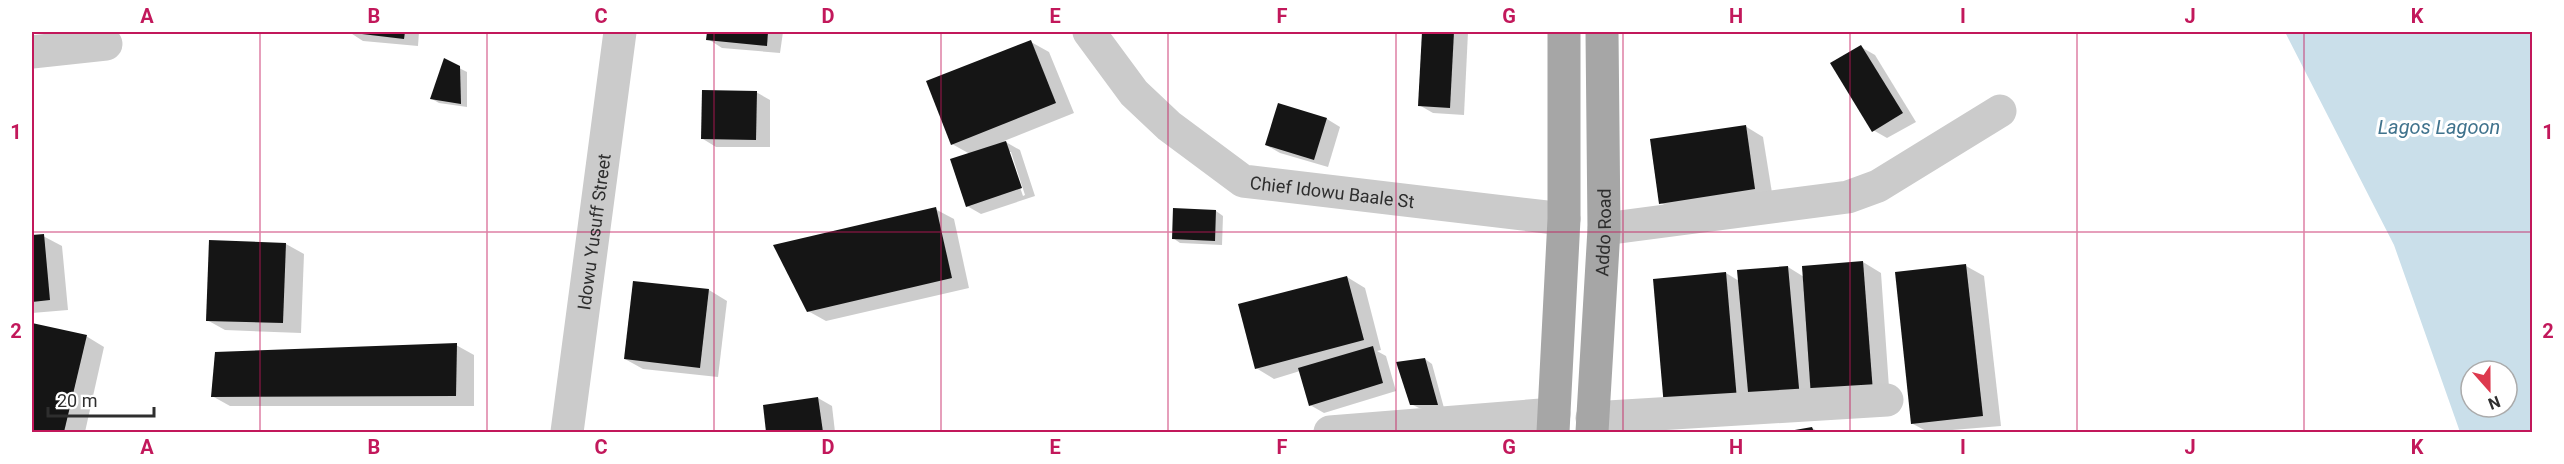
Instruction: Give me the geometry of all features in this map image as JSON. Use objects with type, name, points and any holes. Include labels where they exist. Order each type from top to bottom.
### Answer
[{"type":"main road","points":[[1553,423],[1564,219],[1564,32]]},
{"type":"main road","name":"Addo Road","points":[[1592,425],[1604,229],[1602,32]]},
{"type":"street","name":"Idowu Yusuff Street","points":[[567,432],[620,32]]},
{"type":"street","name":"Chief Idowu Baale St","points":[[1089,32],[1134,93],[1169,126],[1243,181],[1564,219]]},
{"type":"street","points":[[32,52],[106,44]]},
{"type":"street","points":[[1604,229],[1848,197],[1878,186],[2000,111]]},
{"type":"street","points":[[1592,425],[1887,400]]},
{"type":"street","points":[[1330,432],[1553,423]]},
{"type":"water","name":"Lagos Lagoon","points":[[2285,32],[2532,32],[2532,432],[2460,432],[2394,245]]},
{"type":"building","points":[[345,32],[405,32],[404,39]]},
{"type":"building","points":[[707,32],[768,32],[767,46],[706,40]]},
{"type":"building","points":[[1422,32],[1454,32],[1450,108],[1418,106]]},
{"type":"building","points":[[1031,40],[1056,103],[951,145],[926,81]]},
{"type":"building","points":[[1861,45],[1903,113],[1872,132],[1830,63]]},
{"type":"building","points":[[444,58],[460,66],[461,104],[430,99]]},
{"type":"building","points":[[702,90],[757,91],[756,140],[701,139]]},
{"type":"building","points":[[1278,103],[1327,118],[1314,160],[1265,145]]},
{"type":"building","points":[[1746,125],[1755,189],[1659,204],[1650,139]]},
{"type":"building","points":[[1006,141],[1022,188],[966,207],[950,159]]},
{"type":"building","points":[[936,207],[952,278],[807,312],[773,245]]},
{"type":"building","points":[[1173,208],[1216,210],[1215,241],[1172,239]]},
{"type":"building","points":[[44,234],[50,300],[32,302],[32,235]]},
{"type":"building","points":[[209,240],[286,243],[283,323],[206,321]]},
{"type":"building","points":[[1863,261],[1873,392],[1811,397],[1802,266]]},
{"type":"building","points":[[1966,264],[1983,416],[1911,424],[1895,272]]},
{"type":"building","points":[[1788,266],[1800,399],[1749,403],[1737,270]]},
{"type":"building","points":[[1726,272],[1737,400],[1664,407],[1653,279]]},
{"type":"building","points":[[1347,276],[1364,340],[1255,369],[1238,304]]},
{"type":"building","points":[[633,281],[709,289],[700,368],[624,359]]},
{"type":"building","points":[[32,323],[87,335],[64,432],[32,432]]},
{"type":"building","points":[[457,343],[456,396],[211,397],[215,352]]},
{"type":"building","points":[[1373,346],[1383,383],[1309,406],[1298,368]]},
{"type":"building","points":[[1425,358],[1438,405],[1410,405],[1396,362]]},
{"type":"building","points":[[818,397],[823,432],[766,432],[763,405]]},
{"type":"building","points":[[1812,427],[1814,432],[1789,432],[1789,431]]}]
